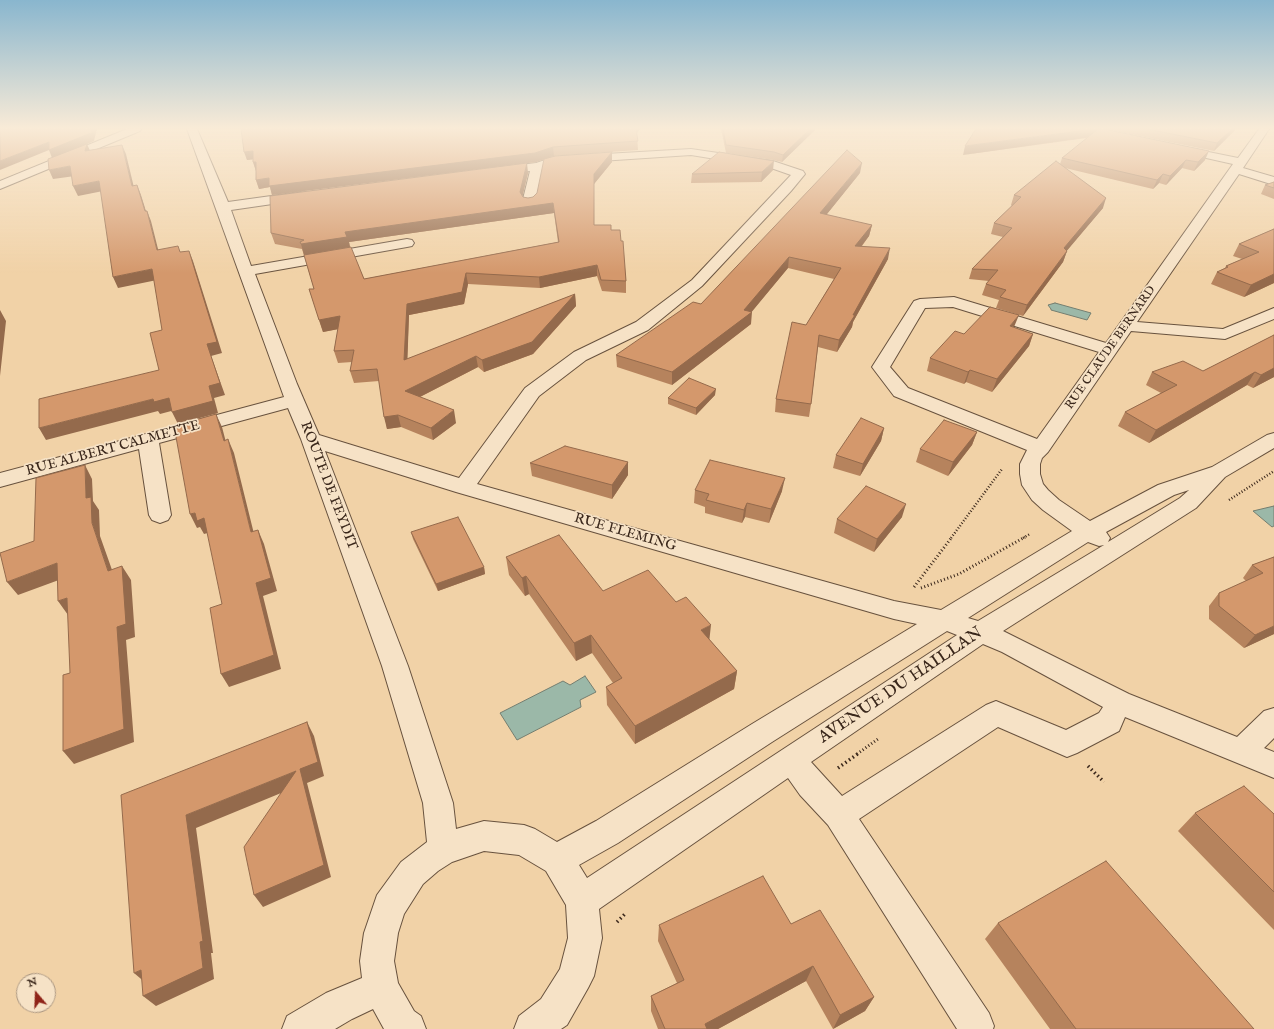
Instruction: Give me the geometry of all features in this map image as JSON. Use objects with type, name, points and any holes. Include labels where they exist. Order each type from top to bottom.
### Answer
[{"type":"street","points":[[0,185],[19,177]]},
{"type":"street","name":"ROUTE DE FEYDIT","points":[[211,177],[295,400],[311,438],[395,666],[438,803],[443,849]]},
{"type":"street","points":[[529,203],[535,177]]},
{"type":"street","points":[[464,487],[532,392],[580,356],[642,326],[697,283],[796,177]]},
{"type":"street","name":"RUE CLAUDE BERNARD","points":[[1115,548],[1064,515],[1040,495],[1031,480],[1030,464],[1033,455],[1041,448],[1230,177]]},
{"type":"street","points":[[1264,177],[1274,181]]},
{"type":"street","points":[[223,207],[309,195]]},
{"type":"street","points":[[246,271],[407,243]]},
{"type":"street","points":[[1041,448],[901,392],[881,367],[920,304],[954,302],[1110,350]]},
{"type":"street","points":[[1126,326],[1225,334],[1274,313]]},
{"type":"street","name":"RUE ALBERT CALMETTE","points":[[0,480],[295,400]]},
{"type":"street","name":"RUE FLEMING","points":[[311,438],[356,454],[464,487],[894,610],[942,620],[981,632],[1011,645],[1118,702],[1274,765]]},
{"type":"street","points":[[148,439],[160,515]]},
{"type":"street","name":"AVENUE DU HAILLAN","points":[[557,860],[607,832],[762,733],[904,646],[942,620],[1089,531],[1166,490],[1219,472],[1274,439]]},
{"type":"street","name":"AVENUE DU HAILLAN","points":[[582,901],[981,632],[1188,503],[1219,472]]},
{"type":"street","points":[[839,816],[996,713],[1067,744],[1109,722],[1118,702]]},
{"type":"street","points":[[1241,752],[1274,720]]},
{"type":"street","points":[[791,759],[811,785],[839,816],[976,1026]]},
{"type":"street","points":[[408,1029],[401,1024],[381,988],[377,961],[381,933],[389,907],[400,889],[412,874],[443,849],[484,836],[524,840],[557,860],[582,901],[585,938],[576,976],[554,1012],[532,1029]]},
{"type":"street","points":[[300,1029],[339,1006],[381,988]]},
{"type":"path","points":[[1023,441],[910,592],[959,574],[1064,515]]},
{"type":"path","points":[[1228,501],[1274,471]]},
{"type":"path","points":[[811,785],[880,738]]},
{"type":"path","points":[[616,924],[632,908]]},
{"type":"shaded area","points":[[1055,303],[1091,313],[1087,320],[1051,310],[1048,305]]},
{"type":"shaded area","points":[[1274,506],[1274,526],[1272,527],[1253,511]]},
{"type":"shaded area","points":[[585,676],[596,692],[580,700],[581,707],[517,740],[500,713],[563,681],[570,685]]},
{"type":"building","points":[[72,177],[130,177],[132,186],[137,185],[145,211],[147,211],[157,250],[178,246],[180,252],[189,251],[217,342],[207,344],[220,383],[209,386],[213,401],[172,412],[169,398],[154,402],[153,399],[39,428],[39,399],[159,370],[150,333],[162,330],[152,269],[113,277],[99,181],[73,186]]},
{"type":"building","points":[[256,177],[341,177],[269,186],[269,178],[256,180]]},
{"type":"building","points":[[418,177],[524,177],[520,192],[523,197],[533,197],[537,193],[540,177],[594,177],[594,225],[611,225],[611,230],[620,230],[621,241],[623,241],[626,281],[601,280],[597,265],[539,277],[466,273],[462,292],[407,304],[404,360],[575,294],[532,342],[482,360],[476,356],[405,391],[454,410],[431,428],[398,415],[384,417],[377,369],[350,371],[354,350],[334,351],[340,316],[319,320],[309,289],[314,289],[304,255],[351,247],[364,279],[559,242],[553,203],[345,232],[347,237],[301,244],[300,242],[304,240],[271,233],[270,196]]},
{"type":"building","points":[[821,177],[850,177],[820,213],[872,225],[855,246],[890,248],[853,315],[855,315],[839,340],[819,335],[811,404],[776,399],[792,322],[806,325],[841,268],[789,257],[744,310],[752,312],[672,372],[616,355],[693,302],[701,304]]},
{"type":"building","points":[[1036,177],[1078,177],[1106,198],[1064,248],[1067,251],[1027,305],[1000,297],[1006,290],[986,284],[998,270],[972,269],[1012,228],[994,223],[1021,197],[1014,195]]},
{"type":"building","points":[[1144,177],[1160,177],[1157,180]]},
{"type":"building","points":[[1274,182],[1274,188],[1265,185]]},
{"type":"building","points":[[1274,229],[1274,274],[1251,285],[1217,272],[1228,267],[1226,266],[1259,252],[1239,244]]},
{"type":"building","points":[[990,307],[1019,315],[1010,326],[1033,334],[997,379],[970,370],[968,372],[930,358],[955,331],[964,334]]},
{"type":"building","points":[[1274,335],[1274,368],[1261,375],[1255,372],[1156,430],[1125,412],[1177,385],[1152,372],[1183,361],[1203,371]]},
{"type":"building","points":[[689,378],[716,389],[696,408],[668,398]]},
{"type":"building","points":[[216,414],[224,441],[228,439],[251,532],[258,530],[271,578],[256,583],[274,655],[221,674],[210,608],[222,604],[204,518],[197,521],[195,513],[190,514],[174,426]]},
{"type":"building","points":[[861,418],[884,428],[863,464],[836,455]]},
{"type":"building","points":[[944,420],[977,432],[953,462],[920,449]]},
{"type":"building","points":[[565,446],[628,462],[612,485],[530,463]]},
{"type":"building","points":[[710,460],[785,478],[771,509],[747,503],[744,510],[706,500],[709,494],[695,490]]},
{"type":"building","points":[[85,465],[86,498],[91,497],[92,523],[108,571],[122,566],[126,624],[117,627],[124,729],[63,751],[63,675],[70,673],[67,598],[58,601],[57,563],[7,582],[0,553],[34,541],[36,478]]},
{"type":"building","points":[[866,486],[906,504],[877,539],[837,519]]},
{"type":"building","points":[[458,517],[484,567],[436,584],[411,532]]},
{"type":"building","points":[[559,535],[603,591],[648,570],[676,602],[686,597],[711,625],[701,630],[737,671],[635,726],[606,687],[622,678],[591,635],[574,643],[526,576],[522,578],[506,557]]},
{"type":"building","points":[[1274,557],[1274,626],[1255,635],[1219,606],[1219,593],[1263,573],[1252,565]]},
{"type":"building","points":[[307,722],[318,762],[300,769],[324,865],[254,895],[244,847],[296,771],[186,815],[203,941],[200,942],[203,968],[143,996],[141,970],[134,973],[121,795]]},
{"type":"building","points":[[1244,786],[1274,814],[1274,892],[1195,813]]},
{"type":"building","points":[[1106,861],[1254,1029],[1076,1029],[998,923]]},
{"type":"building","points":[[763,876],[791,924],[820,910],[874,997],[840,1015],[813,966],[705,1024],[707,1029],[665,1029],[651,996],[684,980],[659,925]]}]
